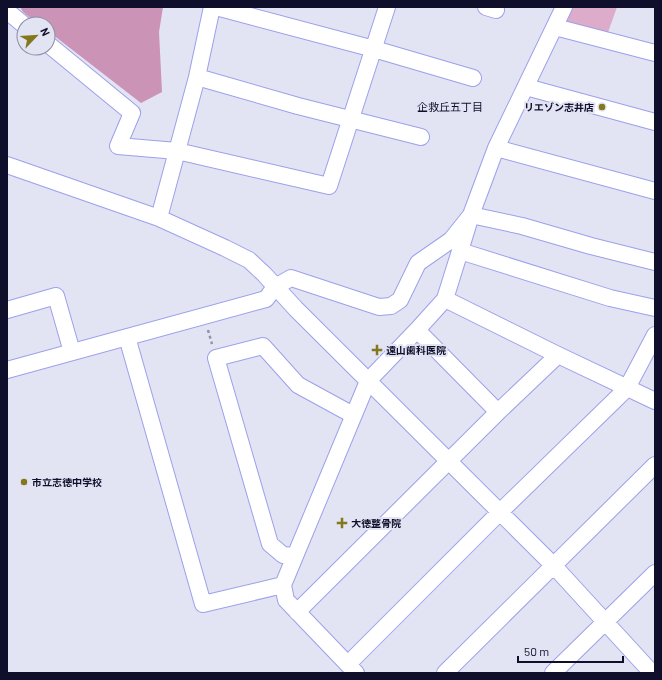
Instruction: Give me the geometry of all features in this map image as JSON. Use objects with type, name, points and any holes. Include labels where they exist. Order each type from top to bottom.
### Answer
[{"type":"street","points":[[159,218],[197,77],[212,7]]},
{"type":"street","points":[[216,7],[374,49],[472,78]]},
{"type":"street","points":[[56,51],[132,113],[118,146],[177,151],[329,186],[352,120],[387,7]]},
{"type":"street","points":[[564,7],[496,148],[471,215],[445,299],[368,381],[283,585],[286,600],[352,669],[500,512],[627,388],[655,335]]},
{"type":"street","points":[[7,11],[16,18]]},
{"type":"street","points":[[555,27],[655,52]]},
{"type":"street","points":[[197,77],[352,120],[421,137]]},
{"type":"street","points":[[526,87],[655,122]]},
{"type":"street","points":[[496,148],[655,190]]},
{"type":"street","points":[[7,165],[159,218],[249,260],[448,462],[554,566],[652,673]]},
{"type":"street","points":[[471,215],[522,226],[590,246],[655,262]]},
{"type":"street","points":[[7,370],[266,299],[275,287],[290,278],[379,307],[391,306],[400,300],[418,263],[451,240],[471,215]]},
{"type":"street","points":[[460,252],[610,298],[655,308]]},
{"type":"street","points":[[7,310],[56,296],[72,352]]},
{"type":"street","points":[[445,299],[655,401]]},
{"type":"street","points":[[417,330],[498,412]]},
{"type":"street","points":[[127,337],[204,604],[283,585]]},
{"type":"street","points":[[294,556],[283,555],[270,544],[216,358],[263,346],[298,385],[354,415]]},
{"type":"street","points":[[297,612],[498,412],[558,355]]},
{"type":"street","points":[[445,673],[655,465]]},
{"type":"street","points":[[553,673],[655,573]]},
{"type":"path","points":[[204,316],[216,358]]},
{"type":"shaded area","points":[[20,7],[163,7],[159,32],[162,92],[141,103],[56,37],[56,16],[28,16]]},
{"type":"shaded area","points":[[569,7],[617,7],[606,38],[562,25]]},
{"type":"place","name":"リエゾン志井店","points":[[602,107]]},
{"type":"place","name":"遠山歯科医院","points":[[377,350]]},
{"type":"place","name":"市立志徳中学校","points":[[24,482]]},
{"type":"place","name":"大徳整骨院","points":[[342,523]]},
{"type":"district","name":"企救丘五丁目","points":[[450,107]]}]
